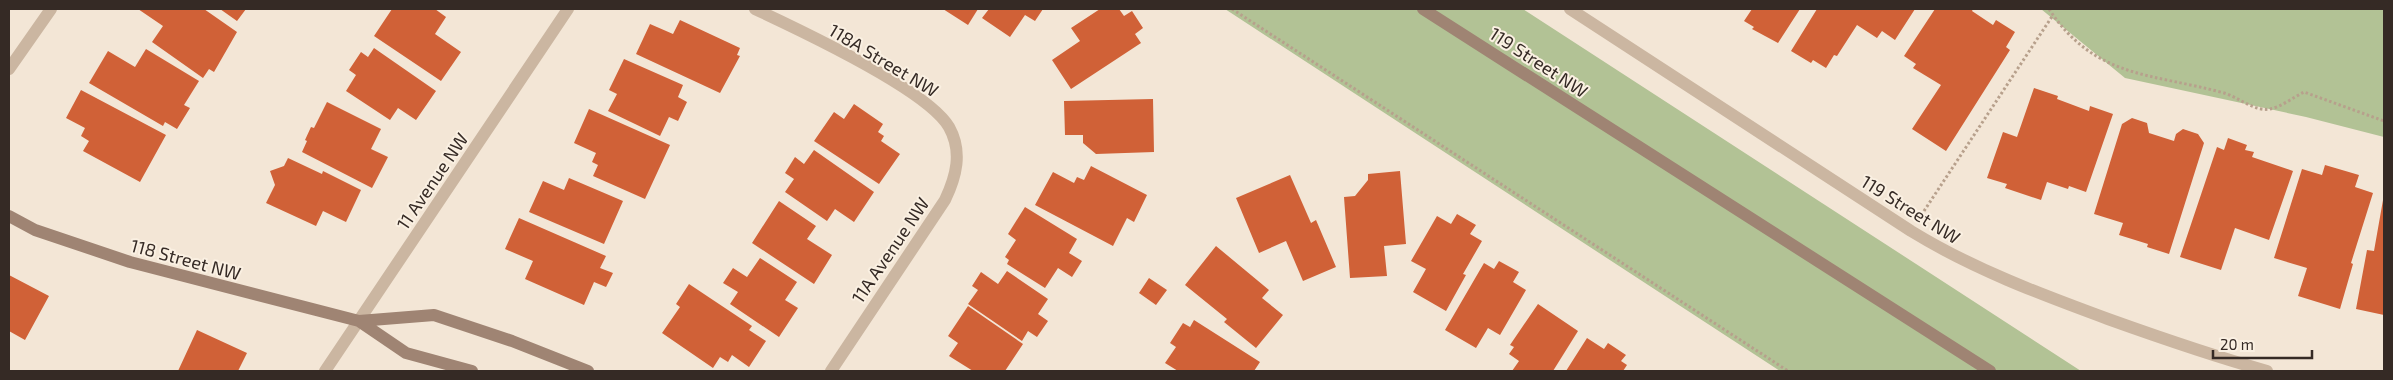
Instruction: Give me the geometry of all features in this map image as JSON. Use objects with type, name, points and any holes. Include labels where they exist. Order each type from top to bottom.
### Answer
[{"type":"street","points":[[9,69],[51,9]]},
{"type":"street","name":"11 Avenue NW","points":[[325,371],[568,9]]},
{"type":"street","name":"118A Street NW","points":[[756,9],[821,42],[921,99],[938,113],[949,127],[955,141]]},
{"type":"street","name":"119 Street NW","points":[[1423,9],[1990,371]]},
{"type":"street","name":"119 Street NW","points":[[1570,9],[1911,231],[1959,259],[2040,295],[2196,350],[2267,371]]},
{"type":"street","name":"11A Avenue NW","points":[[831,371],[945,200],[955,173],[958,158],[955,141]]},
{"type":"street","name":"118 Street NW","points":[[9,216],[35,230],[130,262],[359,321],[434,315],[512,340],[588,371]]},
{"type":"street","name":"118 Street NW","points":[[359,321],[406,353],[472,371]]},
{"type":"path","points":[[1232,9],[1788,371]]},
{"type":"path","points":[[2050,9],[2067,34],[2080,45],[2126,70],[2235,96],[2261,109],[2270,109],[2304,92],[2384,121]]},
{"type":"path","points":[[1924,211],[2053,15]]},
{"type":"green space","points":[[1225,9],[1523,9],[2081,371],[1780,371]]},
{"type":"green space","points":[[2041,9],[2384,9],[2384,137],[2306,117],[2125,78]]},
{"type":"building","points":[[138,9],[204,9],[237,32],[214,72],[209,69],[203,78],[152,42],[163,26]]},
{"type":"building","points":[[220,9],[246,9],[237,21]]},
{"type":"building","points":[[392,9],[435,9],[446,17],[435,34],[461,52],[441,81],[374,36]]},
{"type":"building","points":[[943,9],[978,9],[968,25]]},
{"type":"building","points":[[989,9],[1043,9],[1035,21],[1025,15],[1010,37],[982,18]]},
{"type":"building","points":[[1100,9],[1119,9],[1124,16],[1132,11],[1143,28],[1135,34],[1141,43],[1071,89],[1052,60],[1080,41],[1071,28]]},
{"type":"building","points":[[1752,9],[1800,9],[1778,43],[1752,29],[1754,27],[1744,21]]},
{"type":"building","points":[[1817,9],[1915,9],[1895,40],[1882,31],[1877,38],[1857,25],[1837,56],[1834,55],[1826,68],[1813,60],[1811,63],[1791,51]]},
{"type":"building","points":[[1935,9],[1973,9],[1972,11],[1993,25],[1996,20],[2015,32],[2006,47],[2010,50],[1946,151],[1912,129],[1941,85],[1913,68],[1916,64],[1904,56]]},
{"type":"building","points":[[680,20],[740,48],[737,55],[740,56],[720,93],[636,54],[650,24],[673,34]]},
{"type":"building","points":[[374,48],[436,91],[416,120],[398,108],[390,120],[346,91],[356,75],[349,70],[361,52],[368,57]]},
{"type":"building","points":[[146,49],[199,81],[184,105],[190,108],[177,129],[165,122],[163,126],[89,83],[108,51],[135,67]]},
{"type":"building","points":[[624,59],[683,85],[678,97],[687,102],[678,121],[669,117],[660,136],[608,111],[617,94],[609,90]]},
{"type":"building","points":[[2034,88],[2058,96],[2057,99],[2089,111],[2090,106],[2113,114],[2086,192],[2069,186],[2068,189],[2047,182],[2041,200],[2005,188],[2007,184],[1987,178],[2003,132],[2017,137]]},
{"type":"building","points":[[81,90],[166,135],[140,182],[83,151],[89,141],[81,136],[85,128],[66,118]]},
{"type":"building","points":[[1153,99],[1154,152],[1096,154],[1083,143],[1083,135],[1065,135],[1064,101]]},
{"type":"building","points":[[327,102],[381,129],[371,149],[388,157],[372,188],[302,152],[311,127],[314,128]]},
{"type":"building","points":[[854,104],[883,124],[878,132],[884,136],[881,141],[900,154],[879,184],[814,141],[834,112],[844,119]]},
{"type":"building","points":[[589,109],[670,145],[645,199],[593,176],[598,165],[592,162],[596,153],[574,143]]},
{"type":"building","points":[[2132,118],[2147,123],[2149,133],[2174,141],[2176,134],[2183,129],[2198,134],[2204,143],[2169,254],[2147,247],[2148,244],[2119,235],[2123,223],[2094,214],[2122,124]]},
{"type":"building","points":[[2228,138],[2247,145],[2245,150],[2254,152],[2252,157],[2293,171],[2269,240],[2235,228],[2221,270],[2180,257],[2217,147],[2224,150]]},
{"type":"building","points":[[814,150],[874,192],[854,222],[835,209],[827,221],[785,192],[794,179],[785,173],[795,157],[804,164]]},
{"type":"building","points":[[288,158],[322,174],[323,171],[361,190],[346,222],[323,211],[316,226],[266,203],[275,185],[270,171],[284,166]]},
{"type":"building","points":[[2325,165],[2359,175],[2355,187],[2373,193],[2351,263],[2353,264],[2340,309],[2298,296],[2307,268],[2274,258],[2302,169],[2322,175]]},
{"type":"building","points":[[1091,166],[1147,195],[1134,222],[1127,218],[1113,246],[1035,205],[1053,172],[1074,183],[1077,177],[1084,180]]},
{"type":"building","points":[[1400,171],[1406,244],[1384,246],[1387,276],[1350,278],[1344,197],[1355,196],[1368,180],[1368,174]]},
{"type":"building","points":[[1290,175],[1311,223],[1316,220],[1336,267],[1303,281],[1286,241],[1259,253],[1236,198]]},
{"type":"building","points":[[569,178],[623,201],[604,244],[529,212],[543,181],[564,190]]},
{"type":"building","points":[[2383,200],[2384,315],[2356,309],[2367,250],[2374,251]]},
{"type":"building","points":[[779,201],[816,226],[807,239],[832,255],[814,284],[752,243]]},
{"type":"building","points":[[1025,207],[1077,239],[1069,253],[1082,261],[1072,277],[1058,268],[1045,288],[1007,264],[1009,260],[1005,257],[1016,240],[1008,234]]},
{"type":"building","points":[[1457,214],[1476,225],[1470,234],[1482,241],[1463,274],[1466,275],[1446,311],[1413,292],[1426,269],[1411,261],[1437,216],[1451,224]]},
{"type":"building","points":[[519,218],[606,256],[600,268],[613,273],[606,287],[594,282],[584,305],[525,279],[533,261],[505,249]]},
{"type":"building","points":[[1216,246],[1269,290],[1262,298],[1283,315],[1256,348],[1224,322],[1227,319],[1185,285]]},
{"type":"building","points":[[760,258],[797,282],[785,300],[798,308],[779,337],[730,304],[738,292],[723,283],[733,268],[747,277]]},
{"type":"building","points":[[1499,261],[1519,272],[1513,282],[1526,290],[1500,335],[1488,328],[1476,348],[1445,330],[1484,263],[1494,269]]},
{"type":"building","points":[[1007,271],[1048,299],[1038,314],[1048,321],[1037,337],[1028,331],[1022,341],[968,304],[978,290],[972,286],[981,272],[998,284]]},
{"type":"building","points":[[9,275],[49,296],[25,340],[9,331]]},
{"type":"building","points":[[1149,278],[1167,290],[1156,305],[1139,293]]},
{"type":"building","points":[[689,284],[752,326],[749,330],[766,341],[749,367],[732,355],[728,362],[720,357],[713,368],[662,333],[680,307],[676,304]]},
{"type":"building","points":[[1538,304],[1578,331],[1553,371],[1512,371],[1519,361],[1509,354],[1514,347],[1510,345]]},
{"type":"building","points":[[968,306],[1023,344],[1005,371],[973,371],[949,356],[958,343],[948,336]]},
{"type":"building","points":[[1194,320],[1260,362],[1254,371],[1178,371],[1165,363],[1176,347],[1170,343],[1183,323],[1190,327]]},
{"type":"building","points":[[197,330],[247,353],[238,371],[178,371]]},
{"type":"building","points":[[1587,338],[1604,349],[1608,343],[1626,355],[1621,361],[1627,365],[1623,371],[1566,371]]}]
